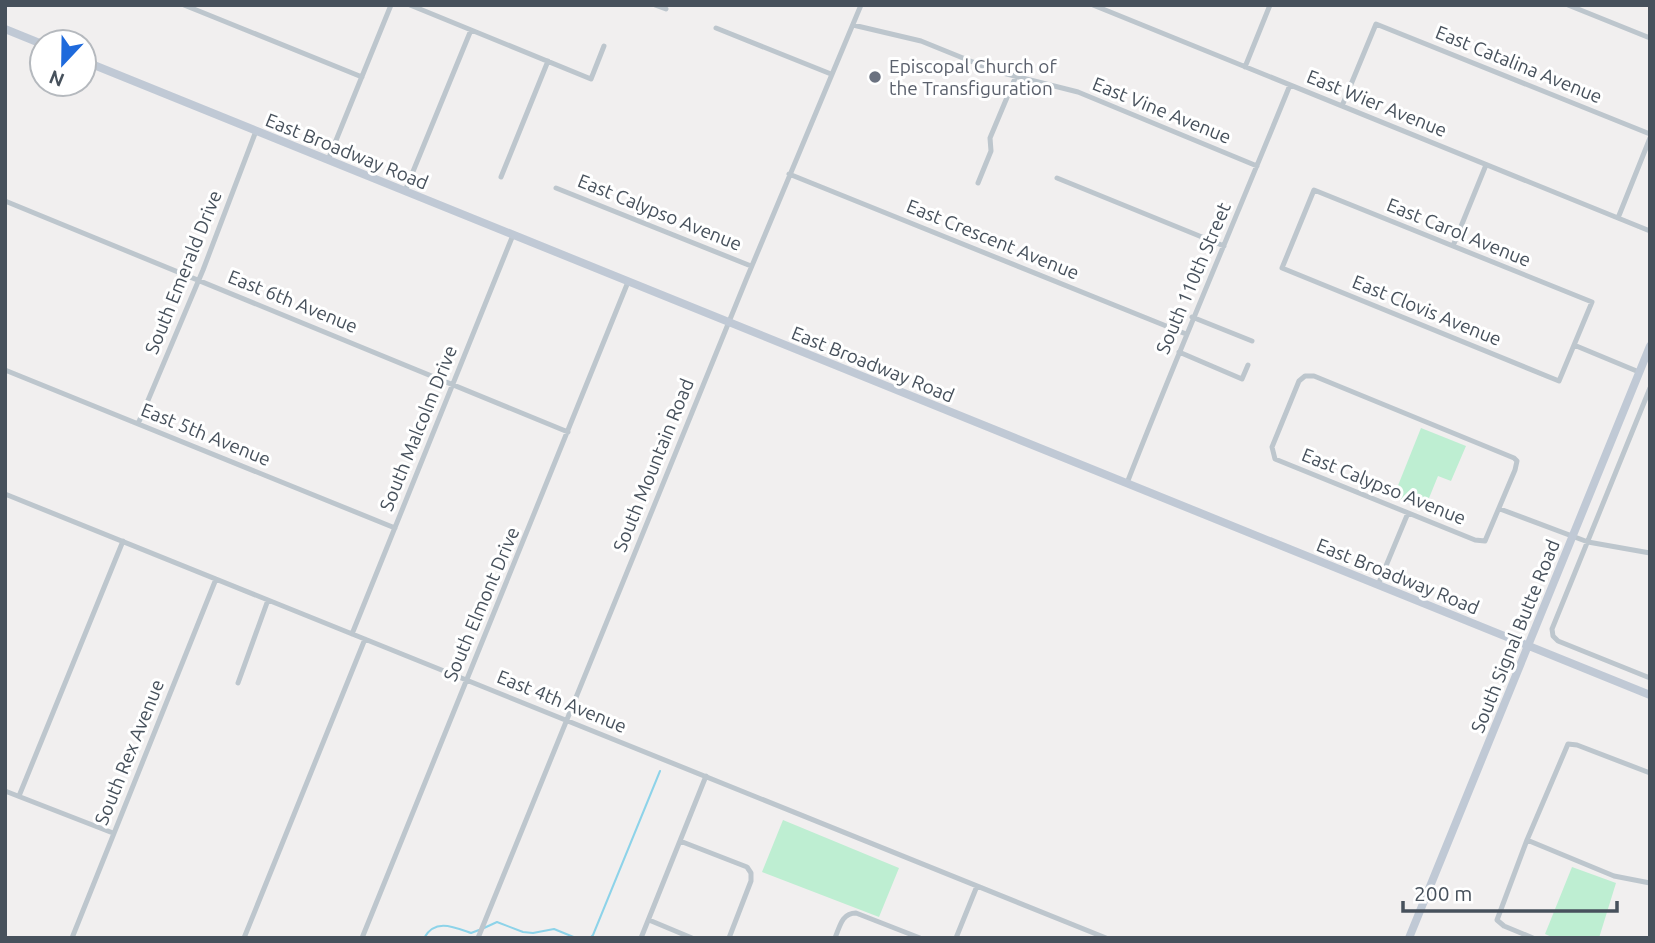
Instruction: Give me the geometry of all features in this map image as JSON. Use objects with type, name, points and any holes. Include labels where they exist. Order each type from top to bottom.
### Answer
[{"type":"main road","points":[[5,29],[28,38]]},
{"type":"main road","name":"East Broadway Road","points":[[98,67],[1650,695]]},
{"type":"main road","name":"South Signal Butte Road","points":[[1409,938],[1650,346]]},
{"type":"street","points":[[184,5],[362,77]]},
{"type":"street","points":[[328,160],[391,5]]},
{"type":"street","points":[[410,5],[591,79],[604,46]]},
{"type":"street","points":[[655,5],[666,9]]},
{"type":"street","name":"South Mountain Road","points":[[478,938],[728,322],[861,5]]},
{"type":"street","name":"East Wier Avenue","points":[[1093,5],[1650,231]]},
{"type":"street","points":[[1245,67],[1270,5]]},
{"type":"street","points":[[1568,5],[1650,38]]},
{"type":"street","name":"East Catalina Avenue","points":[[1342,106],[1376,24],[1650,136]]},
{"type":"street","name":"East Vine Avenue","points":[[853,25],[921,41],[995,71],[1078,92],[1257,166]]},
{"type":"street","points":[[716,28],[831,74]]},
{"type":"street","points":[[405,191],[471,30]]},
{"type":"street","points":[[501,177],[548,61]]},
{"type":"street","points":[[978,183],[991,151],[990,138],[1016,76]]},
{"type":"street","name":"South 110th Street","points":[[1127,483],[1192,317],[1290,85]]},
{"type":"street","name":"South Emerald Drive","points":[[138,424],[256,131]]},
{"type":"street","points":[[1618,218],[1650,136]]},
{"type":"street","points":[[1453,246],[1486,165]]},
{"type":"street","name":"East Crescent Avenue","points":[[789,174],[1186,334]]},
{"type":"street","points":[[1057,178],[1224,246]]},
{"type":"street","name":"East Calypso Avenue","points":[[556,188],[751,266]]},
{"type":"street","name":"East Carol Avenue","points":[[1282,268],[1314,190],[1591,302],[1574,345]]},
{"type":"street","name":"East 6th Avenue","points":[[5,201],[568,432]]},
{"type":"street","name":"South Malcolm Drive","points":[[352,634],[513,235]]},
{"type":"street","name":"East Clovis Avenue","points":[[1282,268],[1559,381],[1574,345]]},
{"type":"street","name":"South Elmont Drive","points":[[362,938],[628,282]]},
{"type":"street","points":[[1192,317],[1251,341]]},
{"type":"street","points":[[1574,345],[1639,372]]},
{"type":"street","points":[[1179,352],[1242,379],[1248,365]]},
{"type":"street","name":"East 5th Avenue","points":[[5,370],[395,528]]},
{"type":"street","name":"East Calypso Avenue","points":[[1305,376],[1314,376],[1509,455],[1517,461],[1485,541],[1475,540],[1408,513],[1279,461],[1273,455],[1272,447],[1294,392],[1299,381],[1305,376]]},
{"type":"street","name":"South Signal Butte Road","points":[[1650,388],[1552,629],[1553,636],[1558,641],[1650,678]]},
{"type":"street","name":"East 4th Avenue","points":[[5,494],[1106,938]]},
{"type":"street","points":[[1500,509],[1588,542],[1650,553]]},
{"type":"street","points":[[1378,585],[1408,513]]},
{"type":"street","points":[[19,796],[123,541]]},
{"type":"street","name":"South Rex Avenue","points":[[72,938],[216,579]]},
{"type":"street","points":[[238,683],[268,600]]},
{"type":"street","points":[[244,938],[365,639]]},
{"type":"street","points":[[1533,938],[1504,926],[1497,920],[1527,840],[1568,744],[1577,745],[1650,774]]},
{"type":"street","points":[[641,938],[706,776]]},
{"type":"street","points":[[5,790],[113,833]]},
{"type":"street","points":[[1527,840],[1614,876],[1650,883]]},
{"type":"street","points":[[680,841],[747,867],[751,873],[751,881],[729,938]]},
{"type":"street","points":[[956,938],[977,886]]},
{"type":"street","points":[[835,938],[843,918],[849,913],[856,913],[920,938]]},
{"type":"street","points":[[649,920],[692,938]]},
{"type":"green space","points":[[1421,428],[1466,446],[1451,481],[1438,476],[1427,503],[1412,499],[1402,500],[1395,493]]},
{"type":"green space","points":[[783,820],[899,868],[879,917],[762,872]]},
{"type":"green space","points":[[1572,867],[1616,883],[1599,938],[1554,938],[1545,934]]},
{"type":"waterway","points":[[590,938],[660,771]]},
{"type":"waterway","points":[[484,928],[497,922],[523,932],[554,929],[576,938]]},
{"type":"waterway","points":[[424,938],[428,932],[439,926],[471,933],[479,930]]},
{"type":"place","name":"Episcopal Church of the Transfiguration","points":[[875,77]]}]
